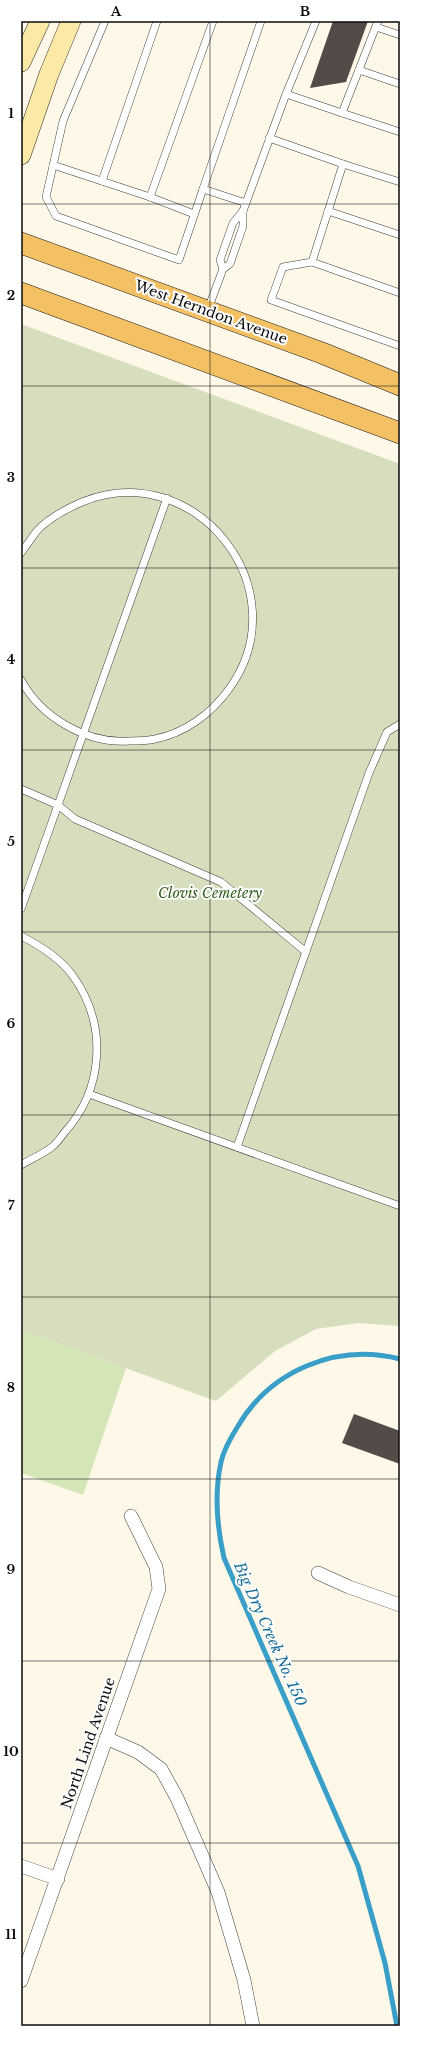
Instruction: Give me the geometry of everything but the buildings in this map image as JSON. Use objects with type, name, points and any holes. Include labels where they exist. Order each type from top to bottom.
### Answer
[{"type":"main road","points":[[21,62],[40,21]]},
{"type":"main road","points":[[21,155],[49,74],[71,21]]},
{"type":"main road","name":"West Herndon Avenue","points":[[21,243],[208,310],[322,353],[400,386]]},
{"type":"main road","points":[[21,293],[400,433]]},
{"type":"street","name":"North Lind Avenue","points":[[21,1981],[159,1589],[156,1567],[131,1516]]},
{"type":"street","points":[[318,1573],[349,1587],[400,1605]]},
{"type":"street","points":[[106,1738],[138,1752],[161,1769],[177,1798],[218,1892],[244,1980],[253,2026]]},
{"type":"street","points":[[21,1866],[58,1879]]},
{"type":"lane","points":[[105,21],[63,121],[46,197],[56,216],[179,260],[261,21]]},
{"type":"lane","points":[[102,181],[157,21]]},
{"type":"lane","points":[[150,197],[213,21]]},
{"type":"lane","points":[[208,310],[223,269],[230,264],[242,226],[243,211],[286,94],[316,21]]},
{"type":"lane","points":[[342,113],[377,24],[400,35]]},
{"type":"lane","points":[[359,70],[400,84]]},
{"type":"lane","points":[[286,94],[400,132]]},
{"type":"lane","points":[[270,138],[343,164],[400,182]]},
{"type":"lane","points":[[312,262],[343,164]]},
{"type":"lane","points":[[53,166],[150,197],[194,214]]},
{"type":"lane","points":[[203,188],[246,203]]},
{"type":"lane","points":[[223,269],[220,260],[233,223],[243,211]]},
{"type":"lane","points":[[328,211],[400,235]]},
{"type":"lane","points":[[400,293],[312,262],[283,267],[271,300],[400,346]]},
{"type":"lane","points":[[21,553],[37,531],[65,509],[97,496],[132,492],[167,498],[199,514],[226,539],[244,571],[253,606],[251,642],[249,649],[239,676],[218,705],[189,727],[155,740],[119,742],[84,734],[53,717],[28,692],[21,680]]},
{"type":"lane","points":[[21,909],[167,498]]},
{"type":"lane","points":[[236,1147],[369,773],[387,732],[400,724]]},
{"type":"lane","points":[[21,789],[58,805],[75,819],[221,882],[306,952]]},
{"type":"lane","points":[[21,936],[46,949],[73,976],[91,1010],[98,1047],[93,1084],[78,1118],[53,1146],[21,1165]]},
{"type":"lane","points":[[88,1094],[400,1206]]},
{"type":"green space","name":"Clovis Cemetery","points":[[21,324],[400,464],[400,1326],[358,1323],[316,1329],[275,1351],[216,1401],[21,1330]]},
{"type":"green space","points":[[21,1330],[126,1368],[83,1495],[21,1473]]},
{"type":"waterway","name":"Big Dry Creek No. 150","points":[[397,2026],[385,1963],[358,1866],[224,1558],[218,1522],[217,1498],[221,1462],[228,1443],[252,1406],[268,1390],[287,1376],[330,1358],[353,1355],[376,1355],[400,1359]]}]
